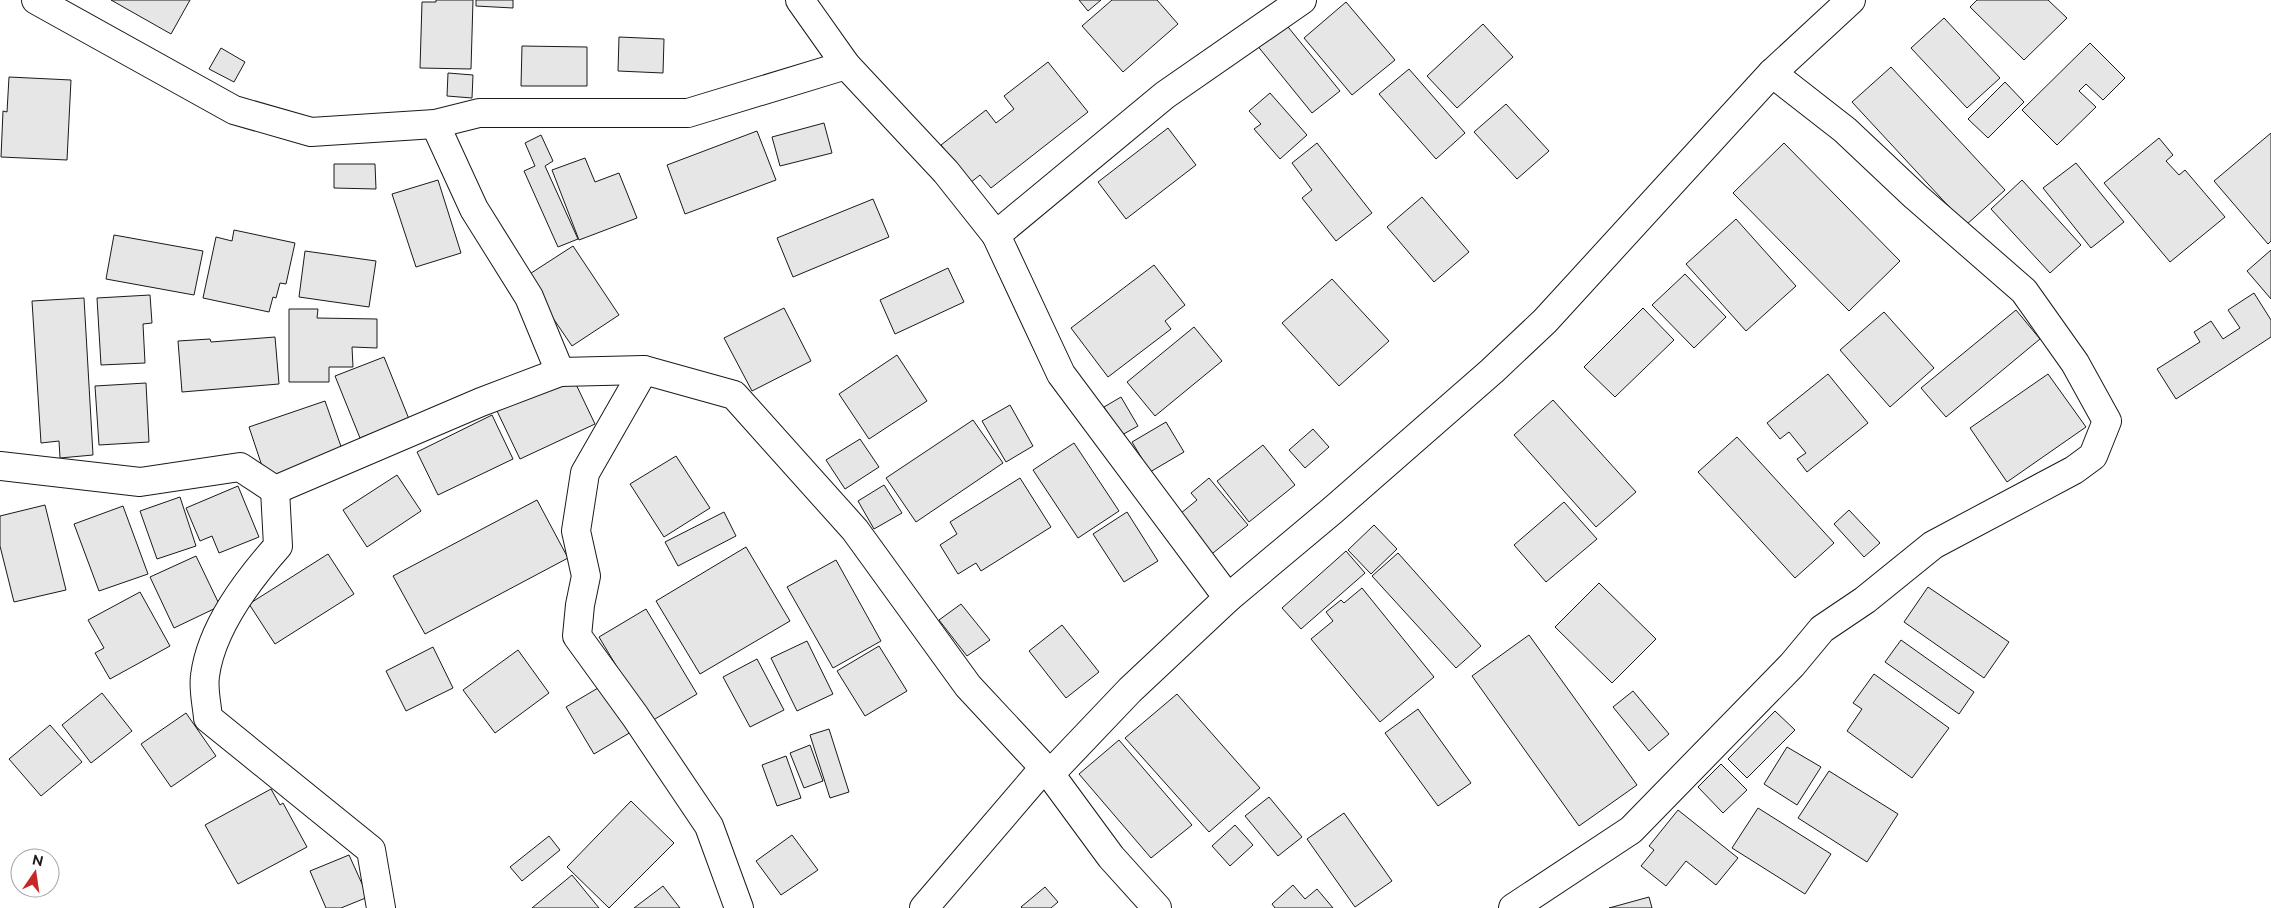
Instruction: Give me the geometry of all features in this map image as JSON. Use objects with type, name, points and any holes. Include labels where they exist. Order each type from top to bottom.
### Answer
[{"type":"street","points":[[36,0],[234,110],[312,132],[435,124],[480,113],[688,113],[846,65]]},
{"type":"street","points":[[800,0],[846,65],[946,172],[996,235],[1061,374],[1228,598]]},
{"type":"street","points":[[996,235],[1165,95],[1302,0]]},
{"type":"street","points":[[924,908],[1046,772],[1130,690],[1228,598],[1369,479],[1492,371],[1545,321],[1772,73],[1851,0]]},
{"type":"street","points":[[1514,908],[1631,830],[1792,665],[1822,629],[1865,600],[1933,545],[2074,470],[2093,456],[2107,421],[2075,364],[2024,291],[1915,196],[1845,130],[1772,73]]},
{"type":"street","points":[[435,124],[474,209],[529,297],[560,372]]},
{"type":"street","points":[[644,370],[585,473],[576,531],[586,576],[580,605],[577,636],[635,716],[709,826],[739,908]]},
{"type":"street","points":[[275,490],[481,402],[560,372],[644,370],[734,395],[855,530],[968,686],[1046,772],[1111,857],[1157,908]]},
{"type":"street","points":[[0,466],[140,482],[193,476],[240,467],[275,490]]},
{"type":"street","points":[[275,490],[278,546],[242,591],[210,648],[204,678],[208,718],[371,850],[381,908]]},
{"type":"building","points":[[111,0],[190,0],[171,34]]},
{"type":"building","points":[[436,0],[473,0],[471,69],[420,68],[422,2],[436,2]]},
{"type":"building","points":[[476,0],[513,0],[513,8],[476,6]]},
{"type":"building","points":[[1079,0],[1101,0],[1088,11]]},
{"type":"building","points":[[1112,0],[1157,0],[1178,24],[1123,72],[1082,26]]},
{"type":"building","points":[[1977,0],[2048,0],[2067,18],[2024,60],[1970,7]]},
{"type":"building","points":[[1346,2],[1395,60],[1352,95],[1304,38]]},
{"type":"building","points":[[1944,18],[2000,78],[1967,108],[1911,48]]},
{"type":"building","points":[[1284,22],[1340,91],[1312,113],[1256,44]]},
{"type":"building","points":[[1483,24],[1513,57],[1457,108],[1427,76]]},
{"type":"building","points":[[619,37],[664,39],[663,73],[618,71]]},
{"type":"building","points":[[2090,43],[2125,78],[2103,100],[2086,84],[2079,91],[2096,107],[2057,145],[2022,110]]},
{"type":"building","points":[[522,46],[587,47],[587,86],[521,86]]},
{"type":"building","points":[[221,48],[245,62],[234,82],[209,69]]},
{"type":"building","points":[[1048,62],[1088,112],[991,188],[980,175],[970,183],[941,145],[986,110],[996,123],[1014,109],[1004,96]]},
{"type":"building","points":[[1891,67],[2005,190],[1966,225],[1852,102]]},
{"type":"building","points":[[1409,69],[1465,133],[1436,159],[1379,94]]},
{"type":"building","points":[[448,73],[473,75],[472,98],[447,96]]},
{"type":"building","points":[[9,77],[71,80],[67,160],[1,157],[3,111],[7,112]]},
{"type":"building","points":[[2005,82],[2024,102],[1988,138],[1968,119]]},
{"type":"building","points":[[1270,93],[1307,135],[1280,159],[1254,129],[1261,124],[1249,111]]},
{"type":"building","points":[[1506,104],[1549,151],[1517,179],[1474,132]]},
{"type":"building","points":[[824,123],[832,153],[780,166],[772,137]]},
{"type":"building","points":[[1168,128],[1196,165],[1126,219],[1098,182]]},
{"type":"building","points":[[757,131],[776,180],[685,214],[667,165]]},
{"type":"building","points":[[2271,133],[2271,241],[2268,244],[2214,181]]},
{"type":"building","points":[[541,135],[553,161],[545,166],[578,239],[558,247],[524,171],[535,166],[525,143]]},
{"type":"building","points":[[2159,138],[2173,155],[2166,161],[2179,175],[2185,170],[2225,217],[2170,262],[2104,183]]},
{"type":"building","points":[[1317,143],[1372,213],[1336,241],[1302,198],[1312,190],[1292,163]]},
{"type":"building","points":[[1784,143],[1900,261],[1849,311],[1733,193]]},
{"type":"building","points":[[585,158],[595,182],[619,173],[637,218],[579,240],[552,170]]},
{"type":"building","points":[[2076,163],[2124,222],[2091,248],[2043,188]]},
{"type":"building","points":[[334,164],[375,164],[376,189],[334,188]]},
{"type":"building","points":[[438,180],[461,253],[416,267],[392,194]]},
{"type":"building","points":[[2022,180],[2081,245],[2050,273],[1991,209]]},
{"type":"building","points":[[1422,197],[1469,252],[1434,282],[1387,227]]},
{"type":"building","points":[[873,199],[889,237],[793,277],[777,238]]},
{"type":"building","points":[[1736,219],[1796,286],[1746,331],[1686,264]]},
{"type":"building","points":[[234,230],[295,243],[286,284],[280,283],[276,298],[273,297],[269,312],[203,298],[216,237],[232,241]]},
{"type":"building","points":[[114,235],[203,251],[194,295],[106,279]]},
{"type":"building","points":[[573,246],[619,315],[572,346],[525,277]]},
{"type":"building","points":[[2271,250],[2271,299],[2247,271]]},
{"type":"building","points":[[305,251],[376,261],[369,307],[299,297]]},
{"type":"building","points":[[1154,265],[1185,305],[1165,321],[1171,329],[1108,377],[1071,328]]},
{"type":"building","points":[[948,268],[964,302],[895,334],[880,300]]},
{"type":"building","points":[[1685,274],[1726,317],[1694,348],[1652,305]]},
{"type":"building","points":[[1332,279],[1389,341],[1339,386],[1282,323]]},
{"type":"building","points":[[2254,293],[2271,320],[2271,337],[2176,399],[2157,369],[2200,342],[2194,332],[2211,321],[2223,339],[2240,328],[2228,310]]},
{"type":"building","points":[[150,295],[152,323],[143,324],[145,363],[101,365],[97,298]]},
{"type":"building","points":[[84,298],[93,455],[60,458],[59,441],[41,443],[32,301]]},
{"type":"building","points":[[784,308],[811,361],[752,391],[724,338]]},
{"type":"building","points":[[1643,308],[1674,340],[1615,397],[1584,367]]},
{"type":"building","points":[[289,309],[318,309],[317,318],[377,319],[377,348],[352,347],[353,367],[329,367],[329,382],[289,382]]},
{"type":"building","points":[[2016,310],[2040,339],[1946,417],[1921,388]]},
{"type":"building","points":[[1884,312],[1934,368],[1890,407],[1840,350]]},
{"type":"building","points":[[1194,327],[1222,361],[1155,416],[1127,382]]},
{"type":"building","points":[[275,337],[279,384],[182,392],[178,341],[210,339],[211,342]]},
{"type":"building","points":[[897,355],[927,401],[869,439],[839,394]]},
{"type":"building","points":[[384,357],[409,419],[360,438],[335,376]]},
{"type":"building","points":[[1828,374],[1868,423],[1807,472],[1797,459],[1806,453],[1789,432],[1780,439],[1767,423]]},
{"type":"building","points":[[2048,374],[2086,427],[2007,482],[1970,428]]},
{"type":"building","points":[[572,376],[595,424],[520,459],[497,411]]},
{"type":"building","points":[[146,383],[149,442],[99,445],[95,386]]},
{"type":"building","points":[[1121,397],[1138,426],[1120,436],[1104,407]]},
{"type":"building","points":[[1553,400],[1636,492],[1596,527],[1514,435]]},
{"type":"building","points":[[325,401],[344,455],[267,481],[249,427]]},
{"type":"building","points":[[1010,405],[1033,446],[1006,462],[982,421]]},
{"type":"building","points":[[492,415],[513,459],[438,495],[417,452]]},
{"type":"building","points":[[973,420],[1003,463],[916,522],[886,478]]},
{"type":"building","points":[[1166,422],[1184,452],[1150,472],[1132,442]]},
{"type":"building","points":[[1313,429],[1329,447],[1305,468],[1289,450]]},
{"type":"building","points":[[1737,437],[1834,543],[1795,578],[1698,472]]},
{"type":"building","points":[[860,439],[879,467],[845,489],[826,460]]},
{"type":"building","points":[[1074,443],[1119,511],[1078,538],[1033,470]]},
{"type":"building","points":[[1263,445],[1295,485],[1249,522],[1217,481]]},
{"type":"building","points":[[676,456],[710,508],[664,537],[630,484]]},
{"type":"building","points":[[397,475],[421,511],[367,547],[343,510]]},
{"type":"building","points":[[1020,478],[1051,527],[981,571],[976,563],[958,574],[940,545],[957,534],[950,522]]},
{"type":"building","points":[[1209,478],[1248,525],[1208,557],[1175,518],[1197,500],[1191,493]]},
{"type":"building","points":[[884,485],[902,513],[874,529],[858,501]]},
{"type":"building","points":[[238,486],[259,537],[219,553],[212,536],[200,541],[186,508]]},
{"type":"building","points":[[180,497],[196,546],[157,559],[140,511]]},
{"type":"building","points":[[537,500],[568,558],[425,634],[393,576]]},
{"type":"building","points":[[1564,502],[1597,539],[1546,582],[1514,545]]},
{"type":"building","points":[[45,505],[66,590],[14,602],[0,546],[0,516]]},
{"type":"building","points":[[123,506],[148,574],[99,591],[74,524]]},
{"type":"building","points":[[1849,510],[1880,543],[1864,557],[1834,524]]},
{"type":"building","points":[[724,512],[736,536],[678,566],[665,542]]},
{"type":"building","points":[[1127,512],[1158,561],[1124,582],[1093,534]]},
{"type":"building","points":[[1374,525],[1397,549],[1371,574],[1348,550]]},
{"type":"building","points":[[746,547],[790,621],[700,674],[656,601]]},
{"type":"building","points":[[1346,551],[1365,573],[1301,629],[1282,608]]},
{"type":"building","points":[[1398,553],[1481,646],[1456,668],[1372,576]]},
{"type":"building","points":[[328,554],[354,594],[275,644],[249,604]]},
{"type":"building","points":[[196,556],[220,606],[174,628],[150,577]]},
{"type":"building","points":[[836,560],[881,641],[833,668],[787,587]]},
{"type":"building","points":[[1599,583],[1656,639],[1612,683],[1555,627]]},
{"type":"building","points":[[1928,587],[2009,642],[1984,678],[1904,622]]},
{"type":"building","points":[[1362,588],[1434,677],[1380,722],[1311,639],[1333,621],[1326,612],[1341,600],[1344,603]]},
{"type":"building","points":[[140,592],[170,646],[110,679],[95,653],[104,648],[88,620]]},
{"type":"building","points":[[961,604],[990,640],[967,656],[939,620]]},
{"type":"building","points":[[646,609],[697,694],[650,722],[599,637]]},
{"type":"building","points":[[1062,625],[1099,672],[1066,698],[1029,651]]},
{"type":"building","points":[[1529,635],[1637,785],[1579,826],[1472,676]]},
{"type":"building","points":[[1901,640],[1974,692],[1959,714],[1885,662]]},
{"type":"building","points":[[807,641],[833,694],[797,711],[771,658]]},
{"type":"building","points":[[879,646],[907,691],[865,716],[837,671]]},
{"type":"building","points":[[433,647],[453,688],[406,711],[386,671]]},
{"type":"building","points":[[518,650],[549,693],[495,733],[463,690]]},
{"type":"building","points":[[757,659],[784,710],[750,727],[723,677]]},
{"type":"building","points":[[1874,674],[1949,728],[1912,778],[1847,731],[1862,709],[1853,703]]},
{"type":"building","points":[[603,685],[631,732],[594,754],[566,707]]},
{"type":"building","points":[[1633,691],[1669,734],[1649,751],[1613,707]]},
{"type":"building","points":[[102,693],[132,731],[91,763],[62,725]]},
{"type":"building","points":[[1177,694],[1260,788],[1209,832],[1125,738]]},
{"type":"building","points":[[1418,709],[1471,783],[1438,806],[1385,733]]},
{"type":"building","points":[[1775,711],[1795,730],[1747,778],[1728,759]]},
{"type":"building","points":[[186,713],[216,756],[171,787],[141,744]]},
{"type":"building","points":[[50,725],[82,762],[41,796],[9,759]]},
{"type":"building","points":[[829,729],[849,792],[830,798],[810,735]]},
{"type":"building","points":[[1119,740],[1192,825],[1151,858],[1079,774]]},
{"type":"building","points":[[810,745],[823,781],[804,788],[790,753]]},
{"type":"building","points":[[1787,747],[1821,767],[1797,805],[1764,784]]},
{"type":"building","points":[[786,756],[801,798],[777,806],[762,765]]},
{"type":"building","points":[[1721,764],[1747,790],[1723,813],[1698,787]]},
{"type":"building","points":[[1829,771],[1898,814],[1867,862],[1798,818]]},
{"type":"building","points":[[271,789],[280,805],[283,803],[307,847],[238,884],[205,825]]},
{"type":"building","points":[[1269,797],[1302,837],[1278,856],[1245,816]]},
{"type":"building","points":[[631,801],[674,843],[609,908],[567,867]]},
{"type":"building","points":[[1758,808],[1831,854],[1805,894],[1732,848]]},
{"type":"building","points":[[1678,810],[1738,858],[1716,885],[1686,861],[1666,886],[1641,866],[1654,850],[1649,846]]},
{"type":"building","points":[[1344,813],[1392,881],[1355,907],[1307,839]]},
{"type":"building","points":[[1235,825],[1253,845],[1230,866],[1212,846]]},
{"type":"building","points":[[792,835],[818,870],[781,895],[756,861]]},
{"type":"building","points":[[549,836],[560,850],[522,881],[510,867]]},
{"type":"building","points":[[349,855],[368,897],[341,908],[326,908],[310,871]]},
{"type":"building","points":[[572,875],[599,908],[532,908]]},
{"type":"building","points":[[1293,885],[1305,899],[1317,889],[1333,908],[1275,908],[1272,904]]},
{"type":"building","points":[[663,886],[680,908],[634,908]]},
{"type":"building","points":[[1045,887],[1058,902],[1051,908],[1021,907]]},
{"type":"building","points":[[1649,897],[1652,908],[1609,908]]}]
